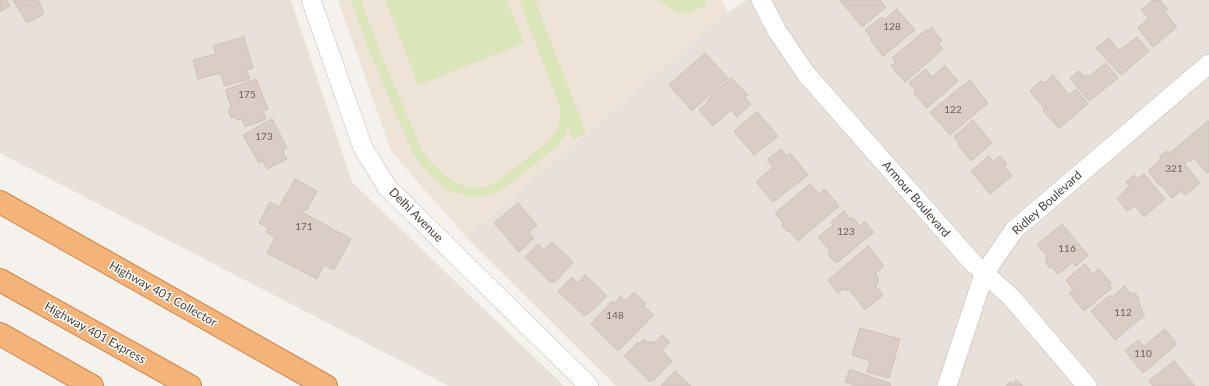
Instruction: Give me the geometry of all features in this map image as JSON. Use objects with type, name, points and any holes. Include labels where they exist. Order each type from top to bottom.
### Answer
[{"type":"highway","name":"Highway 401 Collector","points":[[0,202],[326,386]]},
{"type":"highway","name":"Highway 401 Express","points":[[0,280],[190,386]]},
{"type":"highway","points":[[0,334],[92,386]]},
{"type":"street","name":"Delhi Avenue","points":[[311,0],[363,148],[387,187],[589,386]]},
{"type":"street","name":"Armour Boulevard","points":[[762,0],[777,31],[807,75],[972,262],[1012,298],[1087,386]]},
{"type":"street","name":"Ridley Boulevard","points":[[947,386],[984,274],[1014,230],[1209,64]]},
{"type":"shaded area","points":[[0,0],[291,0],[352,182],[564,386],[449,386],[0,153]]},
{"type":"shaded area","points":[[338,0],[722,0],[727,13],[466,237],[391,151]]},
{"type":"shaded area","points":[[747,0],[1209,0],[1209,386],[616,386],[466,237],[727,13]]},
{"type":"green space","points":[[351,0],[361,0],[380,52],[422,150],[431,163],[453,182],[472,188],[488,186],[497,182],[550,140],[558,126],[560,119],[560,107],[519,0],[535,0],[586,133],[573,140],[568,128],[564,137],[556,147],[503,189],[495,193],[475,197],[454,193],[427,172],[413,154],[367,45]]},
{"type":"green space","points":[[385,0],[507,0],[524,43],[418,85]]},
{"type":"green space","points":[[656,0],[707,0],[705,6],[689,13],[677,12]]},
{"type":"building","points":[[0,0],[6,0],[10,6],[0,12]]},
{"type":"building","points":[[13,0],[38,0],[44,14],[27,23]]},
{"type":"building","points":[[840,0],[880,0],[886,7],[862,27]]},
{"type":"building","points":[[1153,0],[1160,0],[1168,9],[1165,12],[1177,27],[1153,47],[1138,28],[1149,18],[1141,10]]},
{"type":"building","points":[[897,9],[915,30],[883,56],[870,40],[872,38],[865,30],[882,17],[884,20]]},
{"type":"building","points":[[932,28],[942,41],[938,44],[943,49],[905,82],[891,66],[896,62],[892,58],[926,30],[928,31]]},
{"type":"building","points":[[244,37],[253,68],[247,70],[250,79],[225,86],[220,73],[198,79],[193,60],[216,54],[213,46]]},
{"type":"building","points":[[1137,37],[1149,51],[1121,75],[1096,48],[1109,38],[1119,51]]},
{"type":"building","points":[[705,53],[728,78],[692,111],[669,85]]},
{"type":"building","points":[[1106,63],[1118,78],[1089,101],[1070,78],[1079,71],[1084,77],[1086,75],[1088,77]]},
{"type":"building","points":[[945,66],[958,81],[927,108],[914,93],[916,91],[909,83],[926,69],[932,77]]},
{"type":"building","points":[[1053,75],[1069,95],[1076,89],[1088,104],[1059,128],[1043,111],[1045,109],[1030,91],[1038,83],[1042,81],[1044,83]]},
{"type":"building","points":[[731,78],[748,95],[745,97],[751,104],[737,117],[731,110],[713,126],[699,110],[709,101],[708,99]]},
{"type":"building","points":[[256,79],[268,109],[263,111],[266,119],[245,127],[242,119],[237,120],[236,117],[231,118],[228,110],[232,109],[225,90]]},
{"type":"building","points":[[970,80],[988,103],[950,135],[930,112]]},
{"type":"building","points":[[757,112],[778,136],[754,155],[734,131]]},
{"type":"building","points":[[272,119],[287,148],[282,151],[287,159],[267,169],[263,161],[259,163],[243,135]]},
{"type":"building","points":[[973,120],[992,143],[971,161],[958,145],[959,144],[954,137]]},
{"type":"building","points":[[1208,121],[1209,172],[1207,173],[1194,158],[1190,162],[1177,147]]},
{"type":"building","points":[[1176,148],[1187,162],[1185,164],[1200,183],[1185,195],[1181,191],[1172,198],[1148,171],[1161,159],[1159,157],[1167,151],[1170,153]]},
{"type":"building","points":[[781,149],[787,156],[790,153],[808,175],[773,202],[756,182],[773,167],[767,160]]},
{"type":"building","points":[[989,156],[993,162],[1000,156],[1007,164],[1004,166],[1012,176],[990,194],[971,171]]},
{"type":"building","points":[[1144,174],[1165,199],[1144,217],[1135,206],[1127,211],[1117,199],[1129,186],[1126,182],[1134,175],[1137,179]]},
{"type":"building","points":[[295,179],[317,191],[306,211],[304,209],[302,212],[351,239],[334,270],[324,265],[317,279],[267,253],[275,238],[266,232],[268,228],[259,223],[270,202],[279,207]]},
{"type":"building","points":[[810,184],[819,194],[825,189],[839,206],[798,241],[782,226],[783,223],[775,213]]},
{"type":"building","points":[[518,203],[537,225],[529,232],[534,238],[519,252],[494,223]]},
{"type":"building","points":[[844,211],[850,219],[852,217],[860,226],[865,222],[874,232],[838,262],[834,261],[829,256],[829,250],[818,237],[833,225],[831,222]]},
{"type":"building","points":[[1062,224],[1088,255],[1076,266],[1073,262],[1058,274],[1045,262],[1047,261],[1045,259],[1048,257],[1037,245]]},
{"type":"building","points":[[552,242],[573,262],[554,283],[553,281],[551,283],[525,257],[538,244],[544,250]]},
{"type":"building","points":[[868,246],[884,266],[875,274],[878,277],[878,283],[875,285],[883,295],[865,310],[849,289],[847,291],[843,289],[838,293],[828,280]]},
{"type":"building","points":[[1085,264],[1093,274],[1099,269],[1111,283],[1109,284],[1112,288],[1084,311],[1069,293],[1073,290],[1066,280]]},
{"type":"building","points":[[585,275],[607,296],[587,315],[586,314],[584,316],[558,291],[572,277],[577,283]]},
{"type":"building","points":[[1125,286],[1130,293],[1135,293],[1138,297],[1140,307],[1143,310],[1141,311],[1145,315],[1115,340],[1091,311],[1110,295],[1112,297]]},
{"type":"building","points":[[633,293],[635,293],[646,304],[644,306],[654,315],[618,351],[591,324],[612,301],[614,303],[621,296],[625,301]]},
{"type":"building","points":[[860,328],[900,339],[889,378],[867,372],[870,361],[852,355]]},
{"type":"building","points":[[1165,329],[1177,344],[1143,373],[1125,351],[1138,340],[1144,346]]},
{"type":"building","points":[[662,335],[670,342],[662,350],[672,361],[653,381],[652,380],[650,382],[624,356],[638,342],[639,344],[644,339],[649,343],[652,341],[654,343]]},
{"type":"building","points":[[1174,361],[1195,386],[1153,386],[1149,381]]},
{"type":"building","points":[[850,369],[891,384],[890,386],[856,386],[845,382]]},
{"type":"building","points":[[675,371],[691,386],[661,386]]},
{"type":"building","points":[[1016,380],[1023,386],[1006,386],[1010,382],[1013,384]]}]
